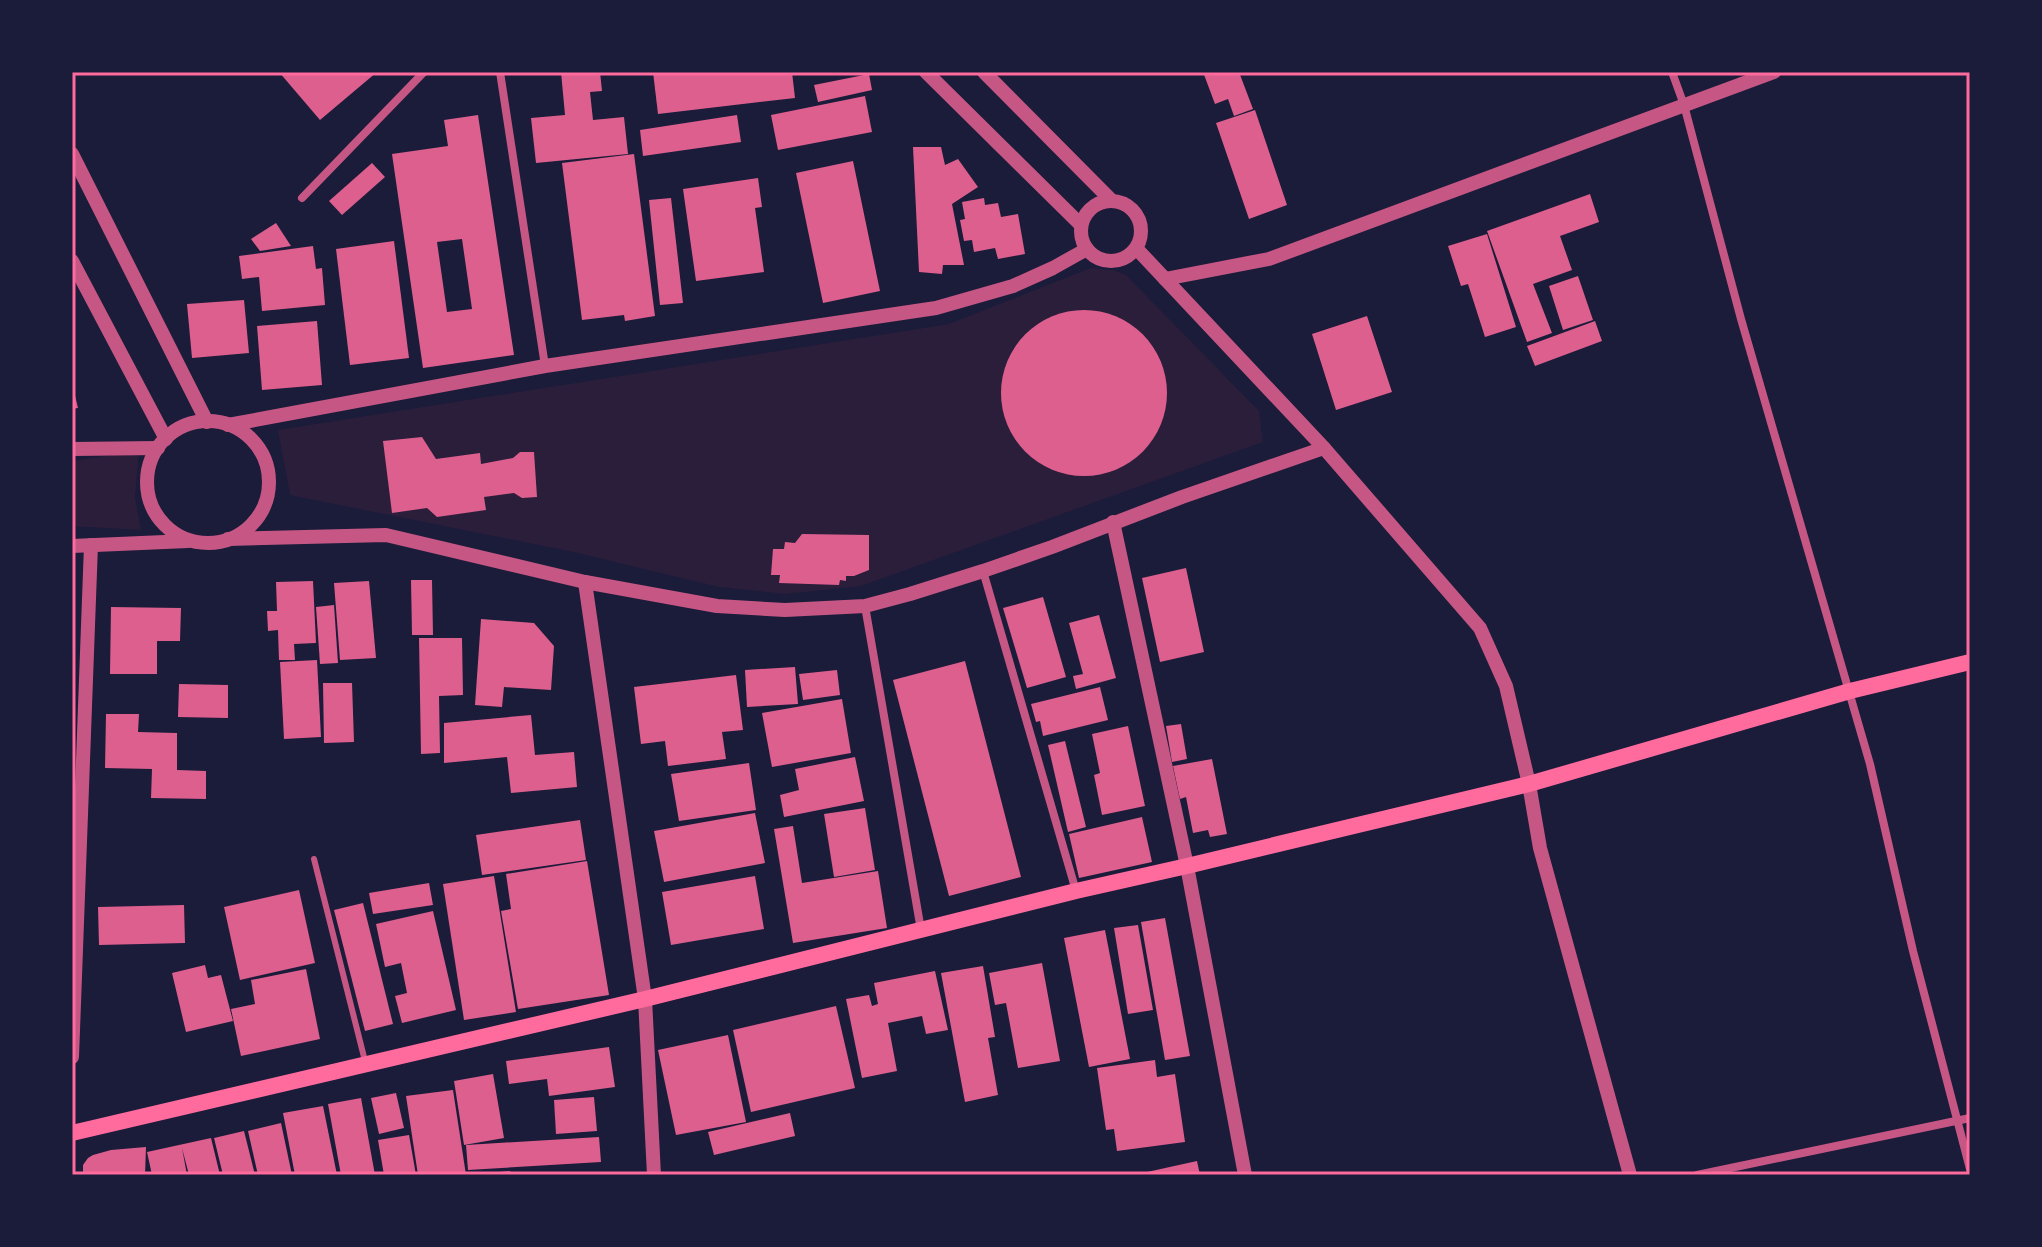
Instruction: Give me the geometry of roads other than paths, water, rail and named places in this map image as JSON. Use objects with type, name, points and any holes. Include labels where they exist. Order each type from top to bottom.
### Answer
[{"type":"main road","points":[[72,1133],[645,999],[1076,891],[1529,784],[1850,691],[1970,662]]},
{"type":"street","points":[[302,198],[424,72]]},
{"type":"street","points":[[500,72],[545,366]]},
{"type":"street","points":[[926,72],[1081,225]]},
{"type":"street","points":[[984,72],[1112,201]]},
{"type":"street","points":[[1672,72],[1684,105],[1741,319],[1870,764],[1913,951],[1970,1169]]},
{"type":"street","points":[[1165,279],[1269,259],[1774,72]]},
{"type":"street","points":[[72,154],[207,422]]},
{"type":"street","points":[[1112,201],[1129,206],[1140,221],[1141,231],[1136,248],[1129,255],[1111,261],[1093,255],[1087,249],[1082,241],[1081,225],[1092,207],[1112,201]]},
{"type":"street","points":[[1136,248],[1324,448],[1480,628],[1506,686],[1540,848],[1630,1175]]},
{"type":"street","points":[[192,541],[178,536],[157,516],[150,503],[147,475],[151,460],[162,443],[178,430],[192,424],[207,422],[228,425],[545,366],[936,308],[1013,286],[1087,249]]},
{"type":"street","points":[[72,261],[162,443]]},
{"type":"street","points":[[72,546],[192,541],[216,543],[241,533],[260,513],[269,483],[266,464],[258,448],[245,434],[228,425]]},
{"type":"street","points":[[72,449],[162,443]]},
{"type":"street","points":[[228,539],[386,535],[585,582],[717,606],[785,610],[865,606],[983,571],[1324,448]]},
{"type":"street","points":[[1113,522],[1187,866],[1245,1175]]},
{"type":"street","points":[[72,1057],[91,545]]},
{"type":"street","points":[[983,571],[1076,891]]},
{"type":"street","points":[[585,582],[645,999],[654,1175]]},
{"type":"street","points":[[865,606],[921,930]]},
{"type":"street","points":[[1697,1175],[1970,1118]]},
{"type":"lane","points":[[314,859],[366,1064]]}]
